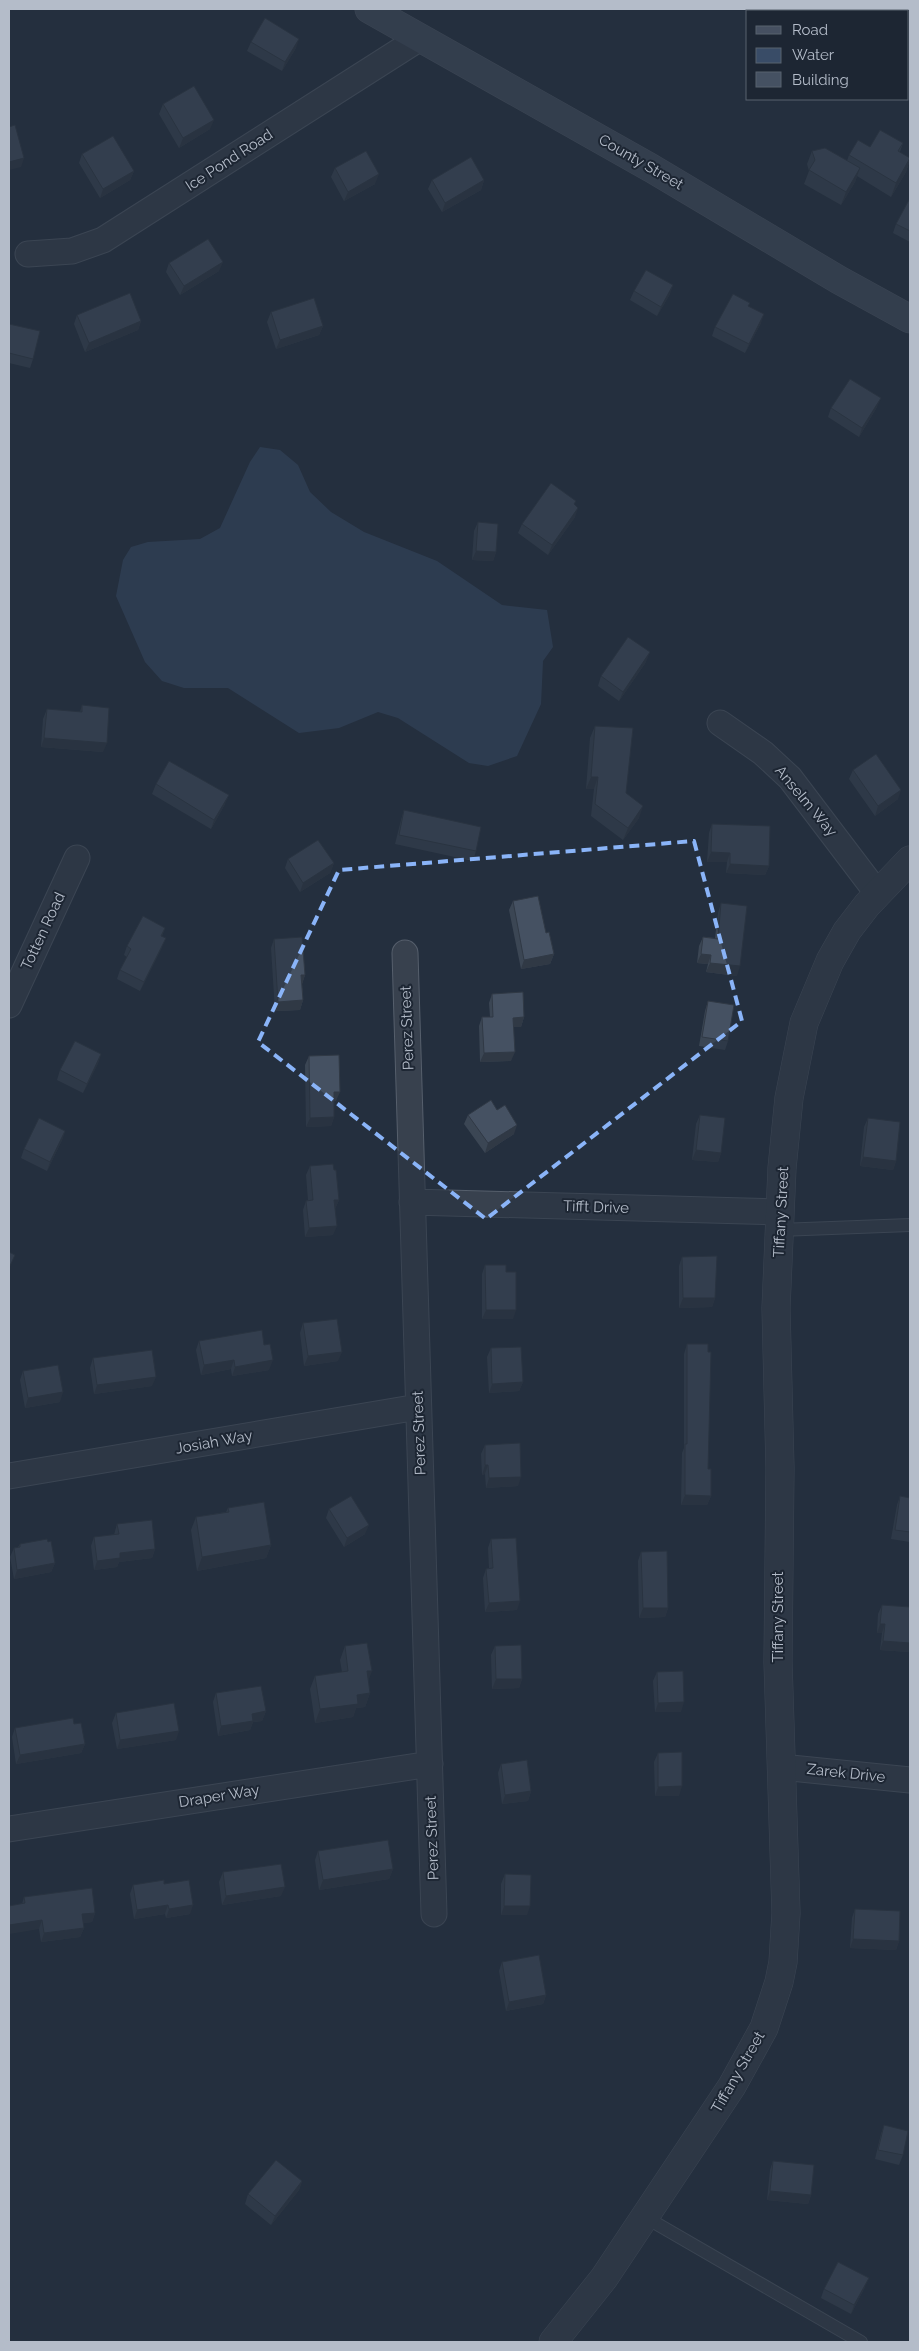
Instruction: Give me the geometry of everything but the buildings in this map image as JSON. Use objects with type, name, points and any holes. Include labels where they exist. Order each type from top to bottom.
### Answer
[{"type":"main road","name":"County Street","points":[[369,9],[651,168],[839,280],[910,319]]},
{"type":"street","name":"Ice Pond Road","points":[[28,254],[72,251],[103,240],[420,38]]},
{"type":"street","name":"Anselm Way","points":[[720,723],[763,752],[790,778],[878,894]]},
{"type":"street","name":"Totten Road","points":[[9,1004],[77,858]]},
{"type":"street","name":"Tiffany Street","points":[[553,2342],[604,2278],[750,2057],[772,2006],[783,1962],[785,1937],[778,1605],[779,1422],[776,1308],[789,1098],[804,1023],[835,953],[847,931],[910,860]]},
{"type":"street","name":"Perez Street","points":[[405,953],[434,1914]]},
{"type":"street","name":"Tifft Drive","points":[[412,1202],[780,1221]]},
{"type":"street","name":"Josiah Way","points":[[9,1476],[418,1407]]},
{"type":"street","name":"Draper Way","points":[[9,1829],[430,1764]]},
{"type":"street","name":"Zarek Drive","points":[[781,1767],[910,1780]]},
{"type":"lane","points":[[780,1221],[910,1225]]},
{"type":"lane","points":[[645,2217],[861,2342]]},
{"type":"highlighted area","points":[[694,841],[742,1021],[486,1219],[258,1042],[339,870]]},
{"type":"water","points":[[260,447],[280,450],[298,465],[310,492],[331,512],[364,532],[437,561],[502,605],[547,610],[553,647],[543,661],[541,704],[517,756],[488,766],[469,763],[398,718],[378,712],[339,728],[299,733],[228,688],[184,688],[162,681],[145,662],[116,596],[123,560],[131,547],[148,542],[200,539],[220,528],[250,462]]}]
